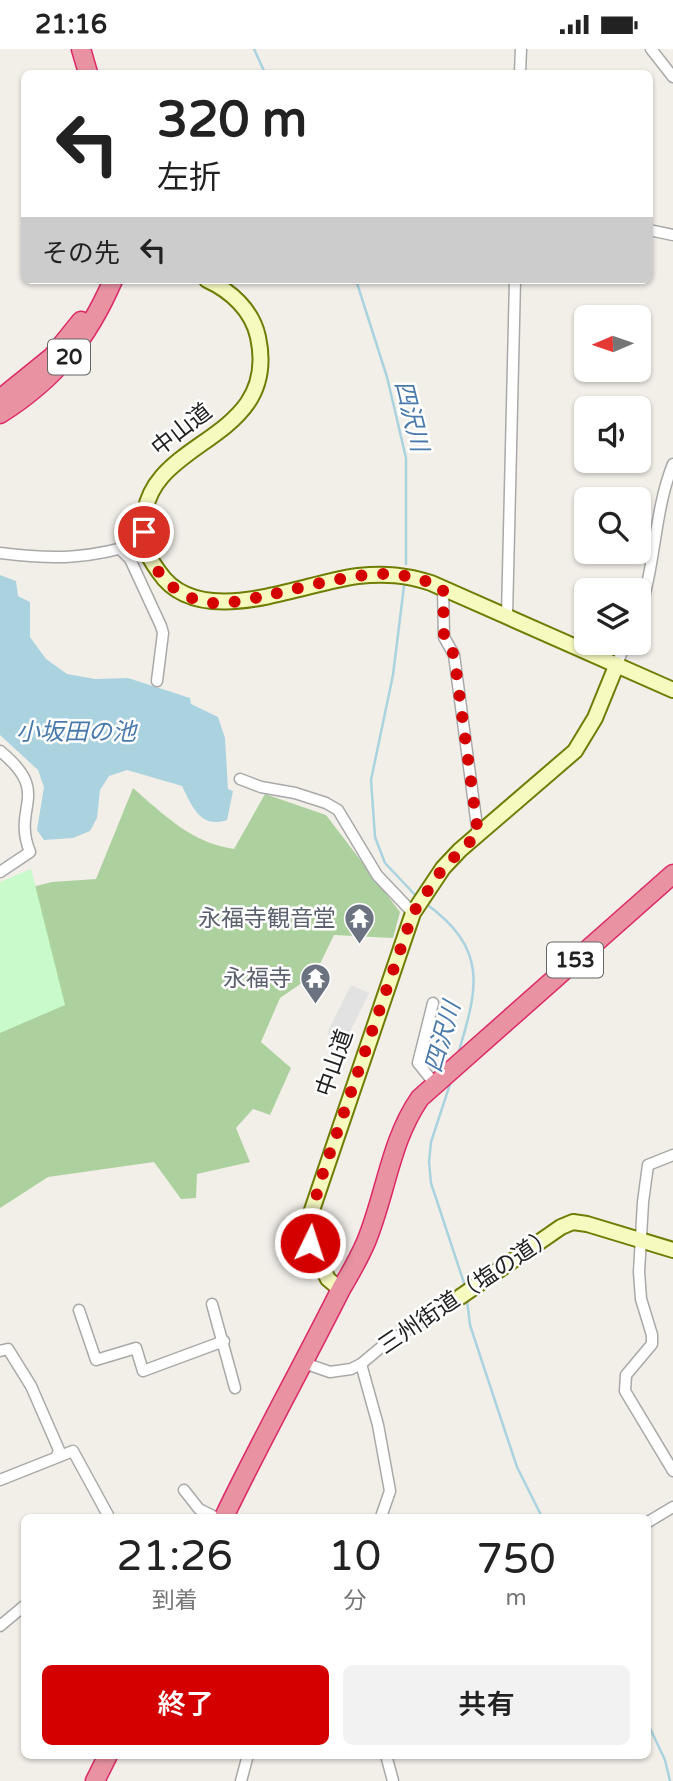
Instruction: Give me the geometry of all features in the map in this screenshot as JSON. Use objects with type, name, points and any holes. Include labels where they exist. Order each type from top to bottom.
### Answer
[{"type":"highway","name":"20","points":[[0,399],[44,364],[64,343],[86,312],[99,284]]},
{"type":"highway","name":"20","points":[[0,414],[31,393],[62,366],[99,310],[111,284]]},
{"type":"highway","name":"153","points":[[226,1514],[265,1434],[366,1242],[404,1125],[420,1098],[673,874]]},
{"type":"highway","points":[[95,1781],[106,1759]]},
{"type":"street","points":[[520,70],[521,49]]},
{"type":"street","points":[[651,49],[673,77]]},
{"type":"street","points":[[653,231],[673,235]]},
{"type":"street","name":"中山道","points":[[144,542],[144,514],[149,497],[164,473],[241,413],[258,381],[261,349],[250,316],[231,294],[214,284]]},
{"type":"street","points":[[507,615],[515,284]]},
{"type":"street","points":[[648,578],[664,487],[673,464]]},
{"type":"street","points":[[0,553],[45,558],[98,555],[144,542],[153,564],[171,586],[195,600],[210,603],[247,600],[355,576],[409,576],[507,615],[673,690]]},
{"type":"street","points":[[120,549],[130,559],[163,633],[157,681]]},
{"type":"street","points":[[443,588],[444,638],[454,655],[478,834]]},
{"type":"street","name":"中山道","points":[[341,1290],[322,1270],[310,1243],[308,1225],[322,1176],[418,905],[443,868],[580,745],[595,718],[621,655]]},
{"type":"street","points":[[0,751],[19,768],[29,788],[25,841],[30,852],[0,872]]},
{"type":"street","points":[[240,779],[261,787],[295,793],[338,810],[377,875],[418,905]]},
{"type":"street","points":[[433,1003],[418,1063],[438,1080]]},
{"type":"street","points":[[673,1155],[648,1165],[639,1272],[641,1299],[652,1335],[652,1344],[626,1375],[625,1391],[673,1471]]},
{"type":"street","name":"三州街道（塩の道）","points":[[304,1363],[330,1372],[351,1369],[361,1364],[386,1344],[567,1224],[587,1224],[673,1249]]},
{"type":"street","points":[[212,1304],[236,1388]]},
{"type":"street","points":[[79,1310],[96,1360],[136,1348],[143,1371],[224,1342]]},
{"type":"street","points":[[0,1351],[8,1349],[31,1386],[59,1450],[57,1456]]},
{"type":"street","points":[[361,1364],[379,1425],[390,1491],[382,1514]]},
{"type":"street","points":[[0,1480],[73,1451],[107,1514]]},
{"type":"street","points":[[184,1490],[199,1509],[209,1514]]},
{"type":"street","points":[[651,1520],[673,1507]]},
{"type":"street","points":[[0,1626],[21,1608]]},
{"type":"street","points":[[241,1781],[247,1759]]},
{"type":"street","points":[[387,1759],[393,1781]]},
{"type":"green space","points":[[133,788],[168,818],[192,834],[219,846],[234,849],[265,794],[326,815],[400,912],[393,938],[334,935],[315,974],[280,998],[261,1042],[291,1068],[270,1115],[253,1109],[236,1128],[250,1162],[197,1174],[196,1198],[181,1199],[154,1162],[48,1177],[0,1208],[0,895],[52,882],[96,879]]},
{"type":"green space","points":[[31,869],[65,1005],[0,1033],[0,882]]},
{"type":"shaded area","points":[[351,985],[369,993],[345,1042],[327,1033]]},
{"type":"water","name":"小坂田の池","points":[[0,575],[16,581],[18,596],[30,602],[30,637],[46,659],[67,674],[95,679],[128,678],[190,698],[191,704],[218,717],[225,738],[228,789],[233,791],[227,820],[210,821],[198,814],[182,786],[127,770],[109,776],[100,790],[97,818],[90,831],[73,838],[44,840],[37,830],[44,787],[38,770],[0,735]]},
{"type":"waterway","name":"四沢川","points":[[254,49],[264,70]]},
{"type":"waterway","name":"四沢川","points":[[357,284],[387,377],[406,458],[406,564]]},
{"type":"waterway","name":"四沢川","points":[[404,586],[393,675],[371,780],[375,837],[385,863],[417,897]]},
{"type":"waterway","name":"四沢川","points":[[425,903],[446,920],[460,937],[469,954],[473,971],[470,1009],[458,1054]]},
{"type":"waterway","name":"四沢川","points":[[451,1081],[431,1142],[429,1162],[431,1183],[465,1286]]},
{"type":"waterway","name":"四沢川","points":[[467,1300],[470,1325],[517,1467],[540,1514]]},
{"type":"waterway","name":"四沢川","points":[[651,1730],[665,1760],[670,1781]]},
{"type":"place","name":"永福寺観音堂","points":[[359,946]]},
{"type":"place","name":"永福寺","points":[[315,1006]]},
{"type":"route","points":[[144,532],[144,542],[153,564],[171,586],[195,600],[210,603],[247,600],[375,574],[409,576],[443,588],[444,638],[454,655],[478,834],[443,868],[413,913],[322,1176],[308,1225],[310,1243]]}]
